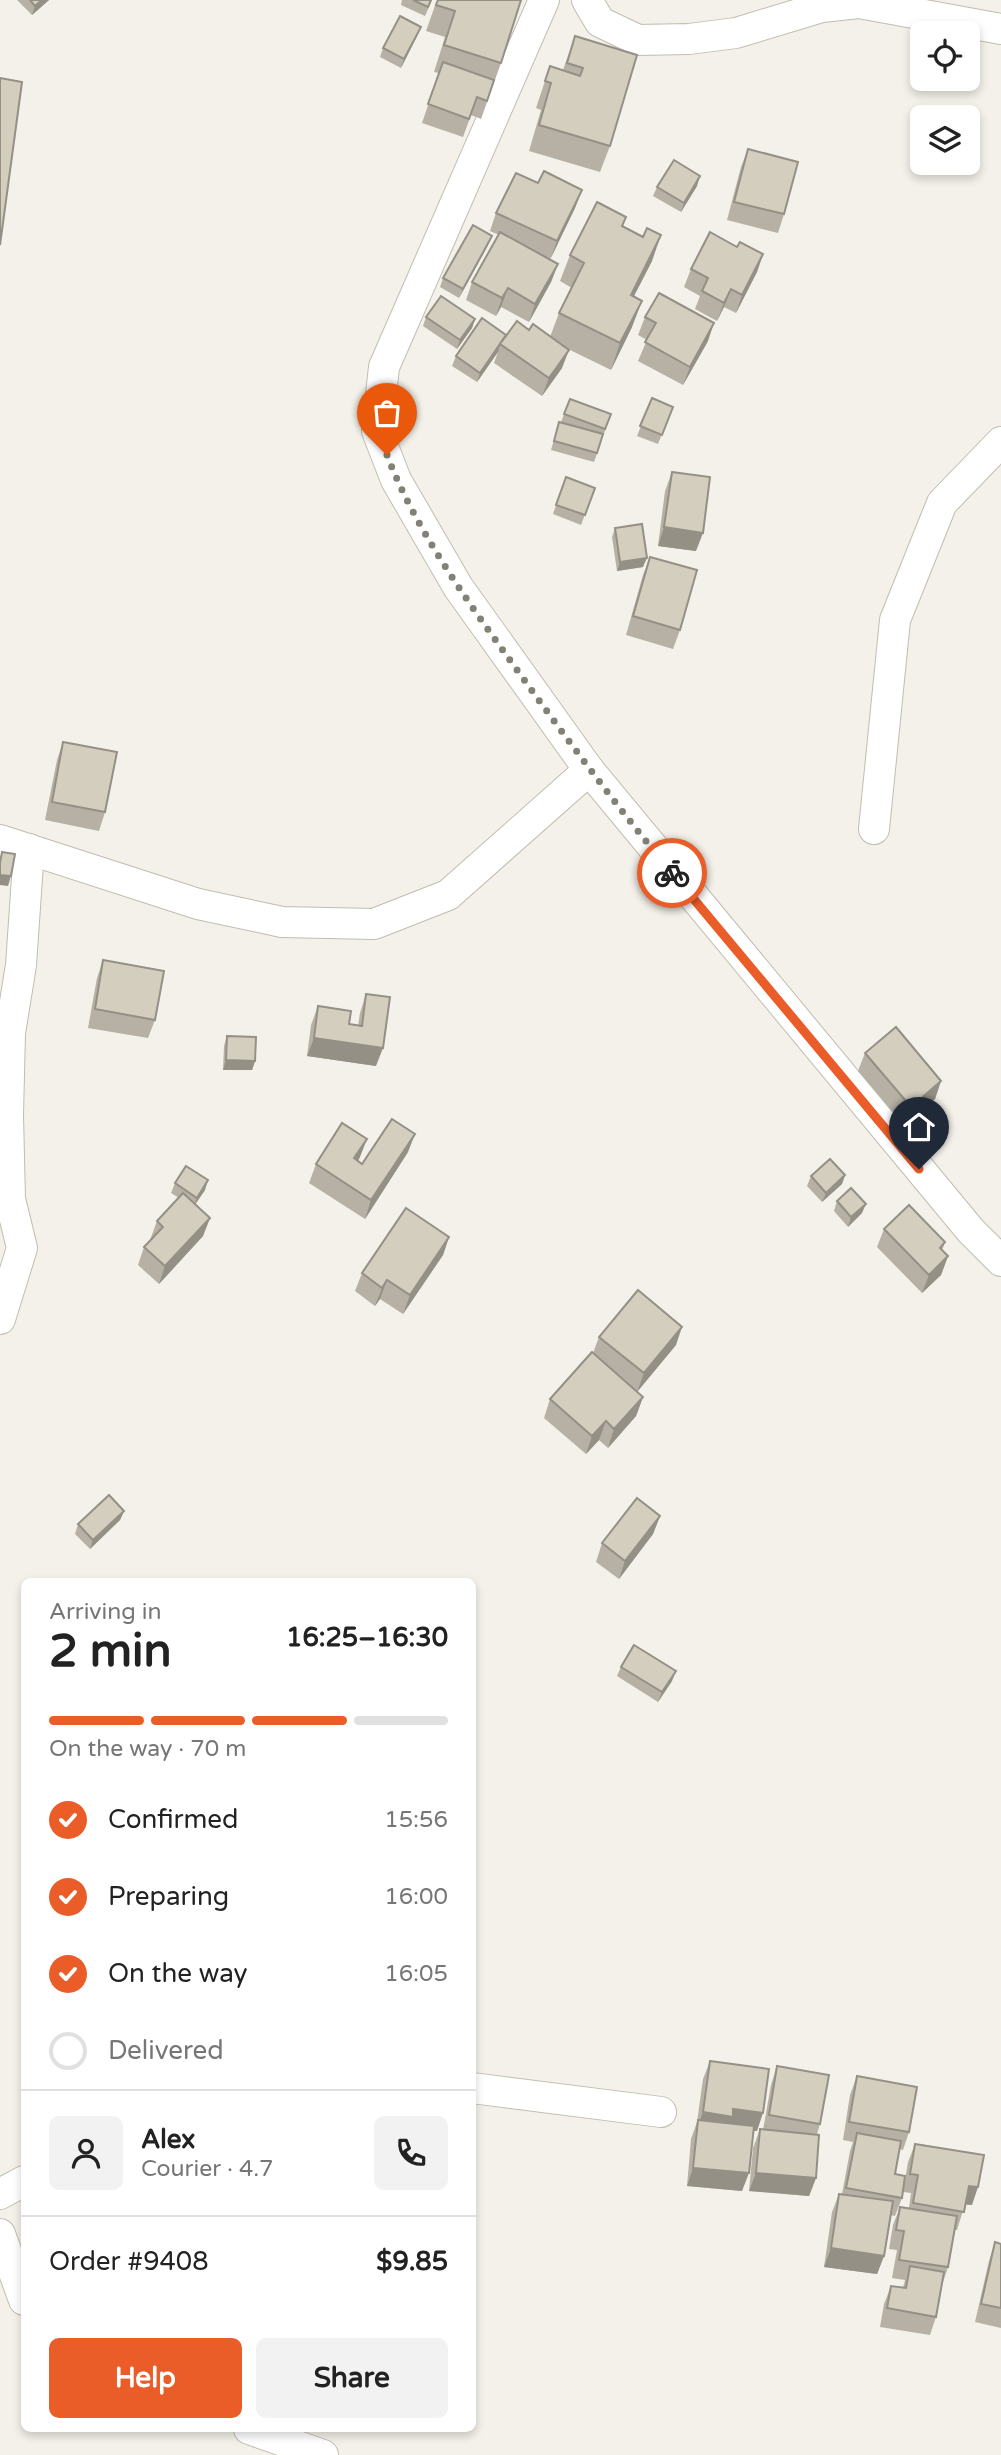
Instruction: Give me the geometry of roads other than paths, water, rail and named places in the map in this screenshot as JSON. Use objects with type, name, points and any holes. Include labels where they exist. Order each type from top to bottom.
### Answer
[{"type":"street","points":[[544,0],[384,367],[377,431],[396,480],[458,587],[589,771],[971,1231],[1001,1261]]},
{"type":"street","points":[[587,0],[600,22],[638,40],[689,39],[736,33],[822,7],[859,3],[1001,29]]},
{"type":"street","points":[[874,829],[895,620],[942,502],[1001,442]]},
{"type":"street","points":[[0,840],[210,907],[282,922],[374,924],[448,895],[589,771]]},
{"type":"street","points":[[0,1319],[22,1248],[10,1199],[8,1115],[10,1033],[21,965],[29,849]]},
{"type":"street","points":[[476,2089],[661,2112]]},
{"type":"street","points":[[0,2194],[21,2183]]},
{"type":"street","points":[[0,2234],[21,2293]]},
{"type":"street","points":[[258,2432],[323,2455]]}]
